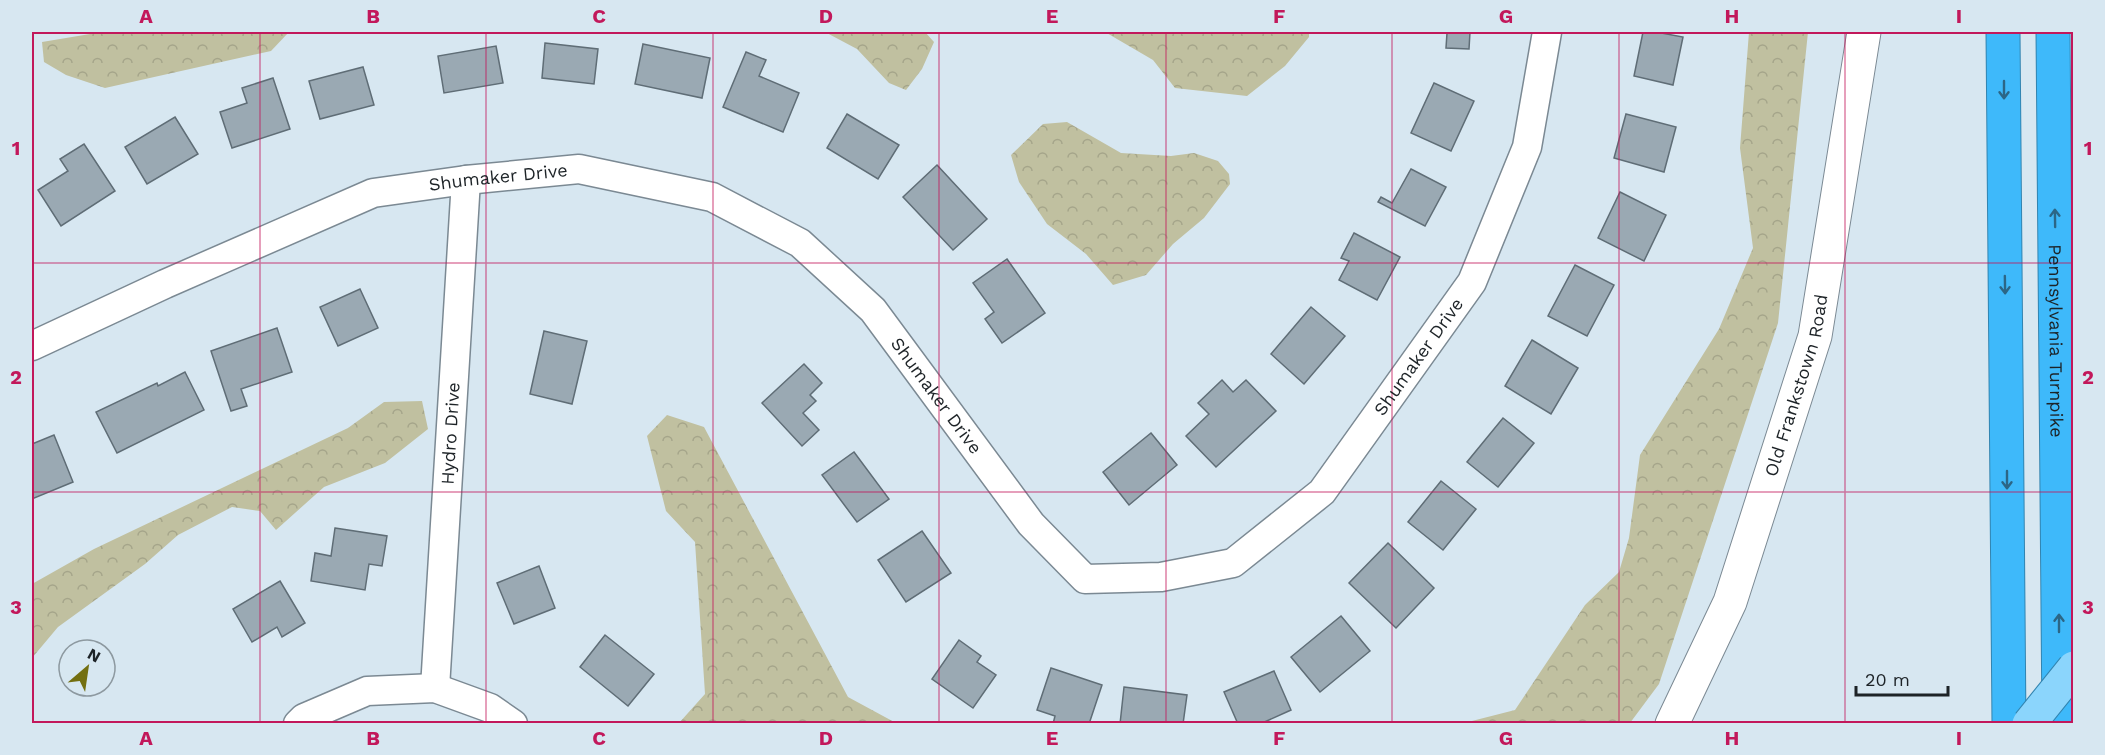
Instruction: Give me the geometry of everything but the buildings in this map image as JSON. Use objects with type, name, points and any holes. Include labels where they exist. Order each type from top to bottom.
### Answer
[{"type":"highway","points":[[2003,32],[2009,723]]},
{"type":"highway","name":"Pennsylvania Turnpike","points":[[2053,32],[2059,723]]},
{"type":"main road","points":[[2029,723],[2073,668]]},
{"type":"street","name":"Shumaker Drive","points":[[32,346],[165,284],[373,193],[466,180],[579,170],[712,196],[800,243],[873,310],[1030,524],[1085,579],[1161,577],[1233,562],[1322,492],[1472,282],[1527,147],[1547,32]]},
{"type":"street","name":"Old Frankstown Road","points":[[1672,723],[1731,602],[1815,336],[1864,32]]},
{"type":"street","name":"Hydro Drive","points":[[435,688],[466,180]]},
{"type":"street","points":[[298,723],[304,718],[367,691],[435,688],[490,708],[513,723]]},
{"type":"green space","points":[[102,32],[289,32],[271,51],[105,88],[66,75],[44,62],[42,42]]},
{"type":"green space","points":[[825,32],[925,32],[934,42],[922,69],[906,90],[889,83],[857,49]]},
{"type":"green space","points":[[1105,32],[1309,32],[1309,37],[1285,66],[1247,96],[1175,88],[1153,60]]},
{"type":"green space","points":[[1749,32],[1808,32],[1778,323],[1659,684],[1630,723],[1464,723],[1515,710],[1585,605],[1619,572],[1629,538],[1640,455],[1719,329],[1753,248],[1740,148]]},
{"type":"green space","points":[[1067,122],[1121,153],[1171,156],[1194,153],[1218,161],[1229,174],[1230,184],[1204,218],[1173,244],[1146,275],[1113,285],[1086,254],[1047,224],[1019,182],[1011,155],[1043,124]]},
{"type":"green space","points":[[422,401],[428,429],[385,463],[324,487],[276,530],[260,511],[232,507],[178,535],[145,564],[58,627],[32,658],[32,584],[94,549],[348,428],[384,402]]},
{"type":"green space","points":[[667,415],[704,427],[848,697],[896,723],[679,723],[705,694],[695,542],[666,511],[647,436]]}]
